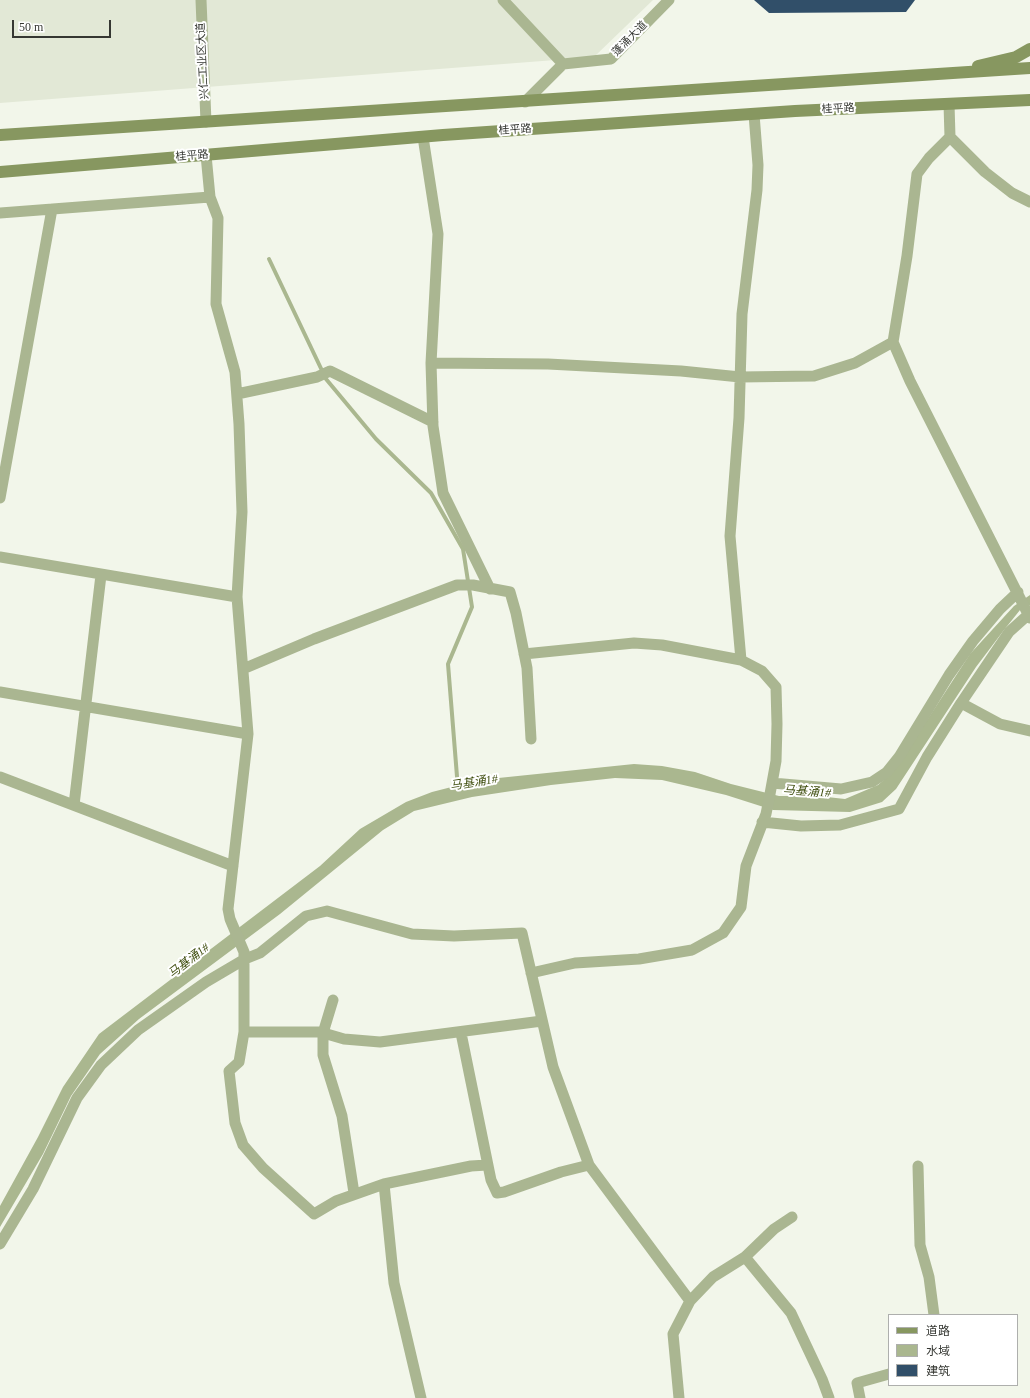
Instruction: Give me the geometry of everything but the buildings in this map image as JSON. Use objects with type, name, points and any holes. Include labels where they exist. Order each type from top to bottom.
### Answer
[{"type":"main road","points":[[946,74],[1016,57],[1030,49]]},
{"type":"main road","points":[[0,135],[1030,68]]},
{"type":"main road","name":"桂平路","points":[[0,172],[423,137],[754,114],[1030,100]]},
{"type":"street","name":"兴仁工业区大道","points":[[201,0],[206,122]]},
{"type":"street","points":[[503,0],[563,64],[525,102]]},
{"type":"street","name":"蓬涌大道","points":[[563,64],[611,58],[669,0]]},
{"type":"street","points":[[949,104],[950,137],[985,172],[1012,193],[1030,202]]},
{"type":"street","points":[[741,660],[730,536],[739,418],[742,314],[757,190],[758,165],[754,114]]},
{"type":"street","points":[[423,137],[438,234],[431,363],[433,422],[443,493],[490,589]]},
{"type":"street","points":[[764,818],[801,826],[840,824],[900,809],[927,757],[961,703],[1009,632],[1029,613],[951,465],[910,381],[893,342],[907,256],[917,174],[929,158],[950,137]]},
{"type":"street","points":[[206,155],[210,197],[218,218],[216,304],[235,372],[242,512],[237,597],[248,734],[228,909],[244,955],[244,1032],[239,1062],[229,1071],[235,1123],[243,1144],[263,1168],[314,1214],[336,1201],[354,1193],[384,1184],[471,1166],[487,1165]]},
{"type":"street","points":[[0,213],[210,197]]},
{"type":"street","points":[[0,498],[52,209]]},
{"type":"street","points":[[431,363],[548,364],[681,371],[740,377],[814,376],[855,363],[893,342]]},
{"type":"street","points":[[237,394],[317,377],[330,371],[433,422]]},
{"type":"street","points":[[0,557],[237,597]]},
{"type":"street","points":[[74,805],[101,575]]},
{"type":"street","points":[[242,669],[457,585],[473,584],[490,589],[510,592],[527,668],[531,740]]},
{"type":"street","points":[[771,788],[841,789],[872,782],[887,772],[899,757],[949,674],[973,641],[1000,609],[1019,594]]},
{"type":"street","points":[[524,654],[634,643],[662,645],[741,660],[762,671],[776,686],[777,724],[776,761],[771,788],[764,818],[746,866],[742,907],[723,932],[692,950],[639,959],[575,963],[531,973]]},
{"type":"street","points":[[0,692],[248,734]]},
{"type":"street","points":[[961,703],[1000,724],[1030,731]]},
{"type":"street","points":[[0,777],[233,866]]},
{"type":"street","points":[[0,1244],[33,1189],[77,1098],[101,1065],[138,1030],[244,955],[260,953],[306,916],[327,911],[412,934],[454,936],[522,933],[553,1067],[589,1165],[690,1301]]},
{"type":"street","points":[[333,1000],[323,1033],[323,1055],[342,1116],[354,1193]]},
{"type":"street","points":[[244,1032],[323,1033],[344,1039],[380,1042],[461,1033],[542,1021]]},
{"type":"street","points":[[461,1033],[487,1165],[491,1180],[497,1193],[504,1192],[561,1172],[589,1165]]},
{"type":"street","points":[[918,1166],[920,1245],[929,1277],[934,1314]]},
{"type":"street","points":[[384,1184],[394,1283],[421,1398]]},
{"type":"street","points":[[679,1398],[672,1334],[690,1301],[713,1277],[745,1257],[774,1229],[792,1217]]},
{"type":"street","points":[[745,1257],[791,1313],[822,1379],[829,1398]]},
{"type":"street","points":[[860,1398],[856,1383],[888,1374]]},
{"type":"shaded area","points":[[0,0],[653,0],[594,57],[0,103]]},
{"type":"water","name":"马基涌1#","points":[[1030,595],[1030,605],[1020,610],[976,667],[896,789],[882,802],[850,812],[773,810],[726,795],[662,780],[615,778],[551,785],[472,797],[414,811],[383,830],[280,914],[139,1019],[100,1054],[71,1096],[43,1154],[0,1227],[0,1206],[38,1137],[63,1087],[99,1034],[320,866],[360,829],[406,802],[432,792],[479,780],[634,764],[662,766],[695,772],[731,784],[779,796],[818,796],[845,799],[878,785],[894,771],[970,654],[1014,606]]},
{"type":"waterway","name":"马基涌1#","points":[[269,259],[326,379],[376,439],[431,493],[463,549],[472,607],[448,664],[458,789]]}]
